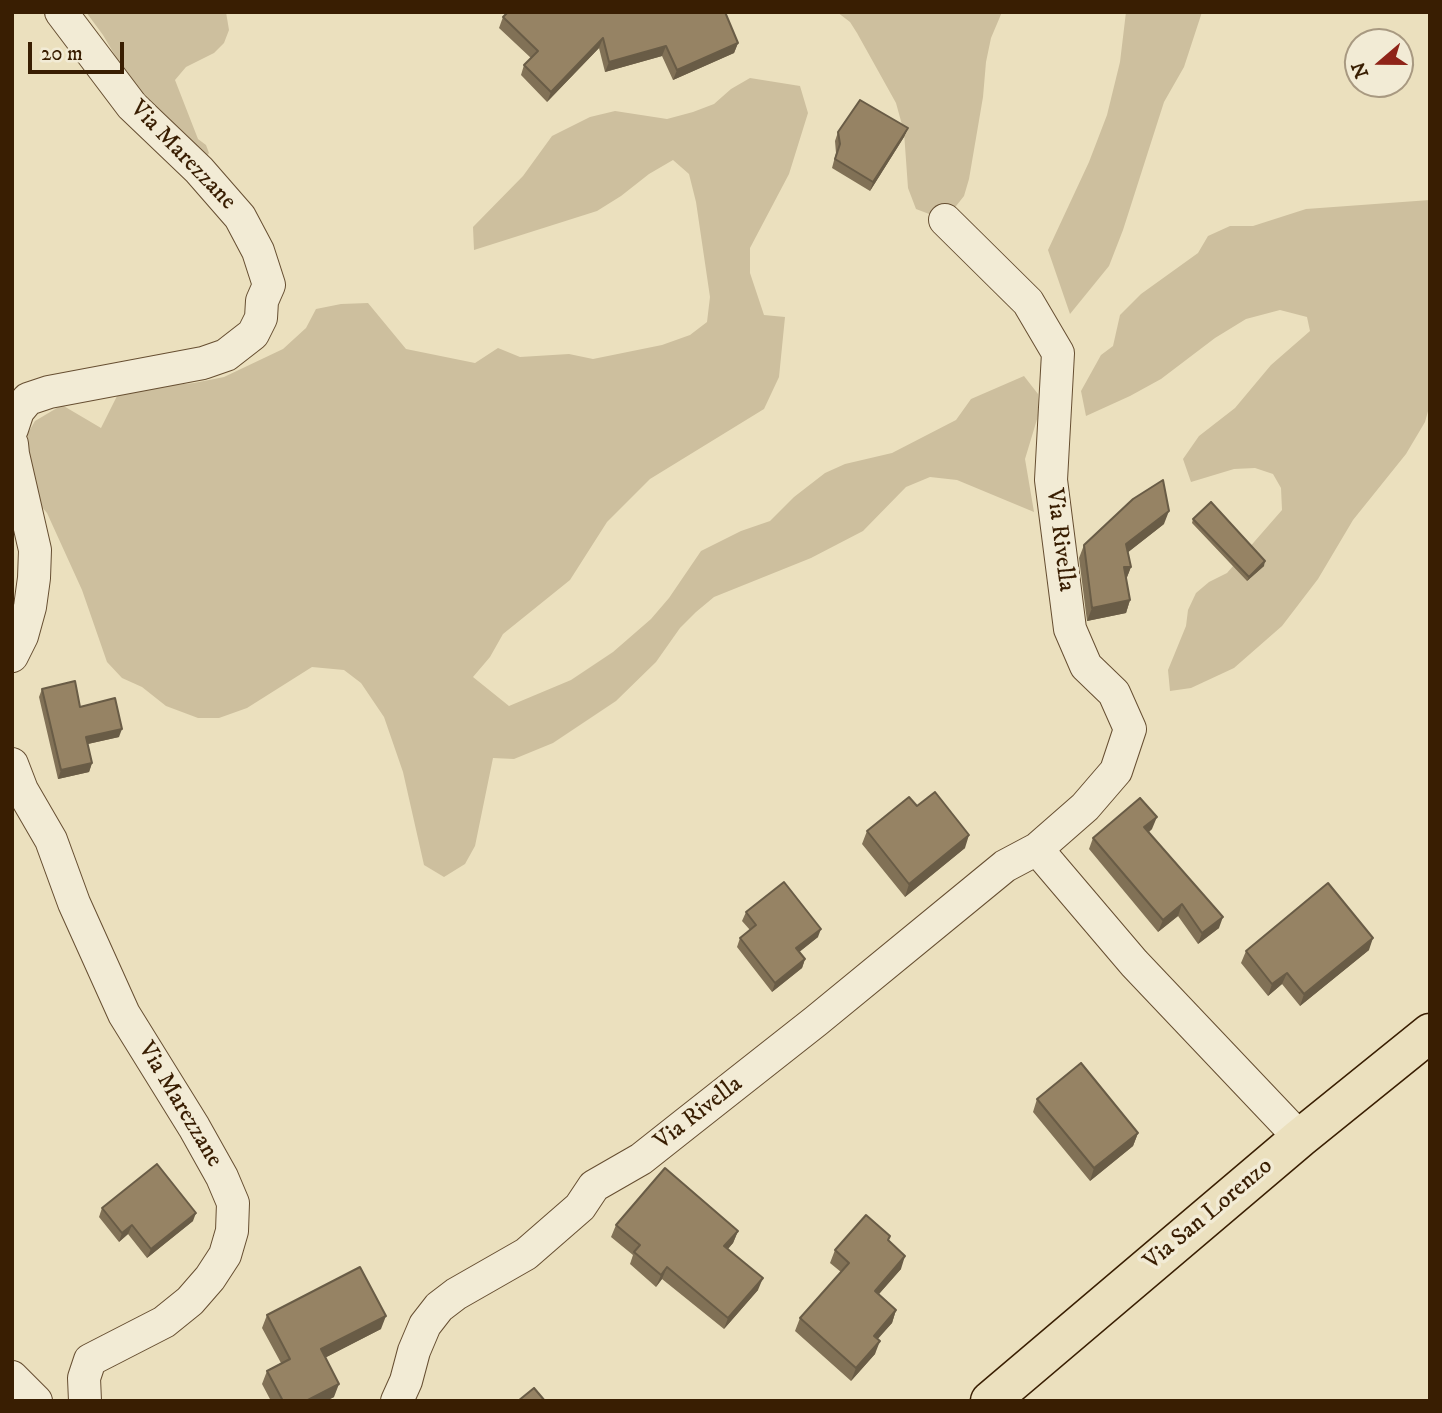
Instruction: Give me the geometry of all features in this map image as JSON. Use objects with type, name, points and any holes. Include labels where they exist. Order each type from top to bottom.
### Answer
[{"type":"main road","name":"Via San Lorenzo","points":[[990,1401],[1300,1138],[1430,1033]]},
{"type":"street","name":"Via Marezzane","points":[[12,429],[18,411],[28,399],[91,383],[202,363],[226,355],[253,334],[261,318],[262,301],[269,285],[258,251],[240,217],[199,170],[132,107],[61,12]]},
{"type":"street","name":"Via Rivella","points":[[397,1401],[425,1325],[439,1307],[533,1248],[580,1207],[594,1186],[641,1159],[816,1021],[1005,866],[1037,849],[1085,807],[1116,771],[1130,729],[1114,693],[1086,666],[1070,629],[1051,480],[1058,353],[1028,302],[945,220]]},
{"type":"street","points":[[12,443],[35,550],[30,607],[22,636],[12,656]]},
{"type":"street","name":"Via Marezzane","points":[[12,764],[22,790],[51,840],[74,903],[112,989],[152,1061],[217,1167],[233,1203],[232,1231],[225,1255],[211,1278],[190,1301],[164,1322],[90,1360],[84,1378],[85,1401]]},
{"type":"street","points":[[1037,849],[1133,963],[1300,1138]]},
{"type":"street","points":[[12,1377],[36,1401]]},
{"type":"shaded area","points":[[86,12],[226,12],[229,30],[224,43],[214,53],[186,67],[175,80],[198,139],[206,145],[209,153],[204,160],[195,160],[127,76]]},
{"type":"shaded area","points":[[837,12],[1002,12],[991,38],[986,62],[969,179],[964,196],[945,220],[916,209],[908,188],[904,132],[896,103],[850,22]]},
{"type":"shaded area","points":[[1126,12],[1202,12],[1184,67],[1164,102],[1109,266],[1070,314],[1048,250],[1089,162],[1107,115],[1120,62]]},
{"type":"shaded area","points":[[750,78],[800,86],[808,113],[789,174],[750,248],[750,273],[764,315],[785,317],[779,377],[764,409],[650,479],[607,522],[570,580],[503,634],[490,657],[473,677],[509,706],[571,680],[613,652],[651,619],[701,551],[741,531],[770,521],[794,497],[825,473],[845,464],[892,453],[956,420],[971,399],[1024,376],[1038,394],[1038,416],[1025,459],[1034,512],[957,480],[930,477],[906,487],[863,531],[811,558],[714,597],[680,628],[656,662],[616,701],[553,743],[514,759],[493,758],[475,846],[465,864],[444,877],[424,865],[403,772],[384,717],[361,683],[344,670],[312,667],[247,708],[219,718],[198,718],[166,706],[142,687],[122,678],[107,662],[82,590],[47,513],[30,493],[18,450],[35,421],[62,405],[101,428],[120,390],[194,383],[224,377],[283,349],[306,328],[316,309],[341,304],[368,303],[406,349],[475,363],[498,348],[520,357],[569,354],[593,359],[662,345],[690,335],[707,322],[710,297],[696,202],[689,174],[673,160],[597,211],[474,250],[473,227],[523,176],[552,136],[590,117],[615,111],[667,119],[693,112],[714,104],[731,89]]},
{"type":"shaded area","points":[[1430,200],[1430,404],[1425,422],[1406,454],[1353,520],[1318,579],[1282,626],[1234,668],[1191,688],[1170,691],[1168,670],[1196,593],[1209,582],[1227,573],[1282,510],[1281,488],[1273,474],[1255,468],[1234,469],[1191,482],[1183,459],[1199,436],[1235,408],[1271,365],[1310,331],[1307,317],[1280,310],[1246,319],[1215,338],[1161,379],[1086,416],[1081,391],[1101,355],[1113,346],[1120,315],[1141,294],[1198,253],[1208,236],[1230,226],[1253,226],[1306,209]]},
{"type":"building","points":[[508,12],[725,12],[738,43],[677,70],[666,46],[609,62],[603,38],[551,92],[524,65],[538,51],[503,17]]},
{"type":"building","points":[[860,100],[908,128],[873,182],[835,159],[840,144],[838,132]]},
{"type":"building","points":[[1163,480],[1169,511],[1126,544],[1131,567],[1124,567],[1130,600],[1092,608],[1084,545],[1133,499]]},
{"type":"building","points":[[1211,502],[1265,561],[1249,577],[1193,519]]},
{"type":"building","points":[[75,681],[80,707],[115,698],[122,729],[86,737],[92,763],[61,770],[42,689]]},
{"type":"building","points":[[935,792],[969,835],[909,884],[867,831],[909,797],[917,806]]},
{"type":"building","points":[[1140,798],[1157,817],[1144,827],[1223,917],[1202,933],[1182,904],[1163,920],[1093,838]]},
{"type":"building","points":[[784,882],[821,929],[796,948],[805,959],[775,983],[740,938],[756,925],[746,912]]},
{"type":"building","points":[[1328,883],[1373,938],[1304,994],[1287,973],[1272,984],[1246,951]]},
{"type":"building","points":[[1081,1063],[1138,1133],[1094,1168],[1037,1099]]},
{"type":"building","points":[[157,1164],[196,1213],[151,1249],[132,1225],[122,1233],[102,1208]]},
{"type":"building","points":[[665,1168],[738,1231],[724,1246],[763,1278],[728,1318],[667,1267],[661,1275],[634,1252],[640,1245],[616,1225]]},
{"type":"building","points":[[866,1215],[890,1236],[888,1240],[905,1256],[875,1291],[896,1310],[874,1336],[880,1341],[856,1368],[800,1318],[849,1263],[835,1250]]},
{"type":"building","points":[[360,1267],[386,1316],[321,1349],[339,1384],[306,1401],[283,1401],[267,1371],[290,1359],[267,1315]]},
{"type":"building","points":[[534,1388],[545,1401],[518,1401]]}]
